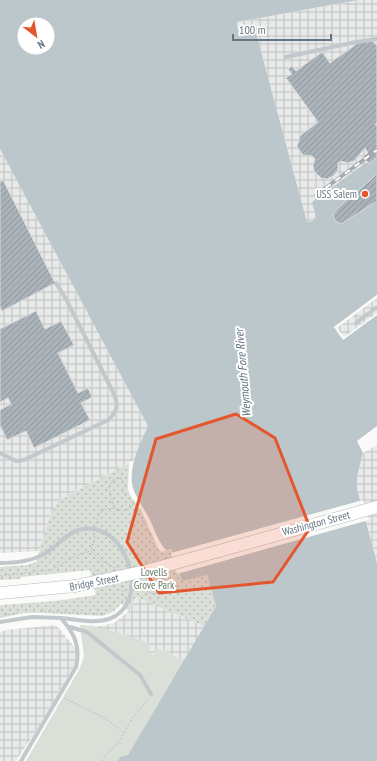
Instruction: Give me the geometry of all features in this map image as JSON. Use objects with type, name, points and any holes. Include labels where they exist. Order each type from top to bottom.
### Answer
[{"type":"main road","name":"Washington Street","points":[[256,540],[377,507]]},
{"type":"main road","name":"Bridge Street","points":[[0,593],[75,586],[146,571],[256,540]]},
{"type":"lane","points":[[286,57],[377,39]]},
{"type":"lane","points":[[0,453],[16,461],[24,460],[108,420],[116,411],[117,406],[114,394],[66,299],[56,283]]},
{"type":"lane","points":[[356,323],[377,307]]},
{"type":"lane","points":[[0,563],[34,559],[49,551],[63,538],[78,530],[95,529],[111,537],[123,551],[126,557],[131,587],[128,602],[118,614],[102,621],[32,617],[0,622]]},
{"type":"lane","points":[[21,761],[60,696],[76,667],[79,657],[75,636],[61,618]]},
{"type":"lane","points":[[69,627],[87,632],[140,674],[151,694]]},
{"type":"path","points":[[133,503],[132,508],[128,511],[114,508],[108,491],[112,480],[119,478],[124,481],[123,493],[133,503],[139,510],[153,544]]},
{"type":"path","points":[[0,576],[51,570],[79,554],[91,551]]},
{"type":"path","points":[[103,761],[125,734],[131,720],[151,694]]},
{"type":"path","points":[[60,696],[105,718],[125,734]]},
{"type":"highlighted area","points":[[236,414],[275,438],[310,528],[273,582],[159,593],[127,542],[156,439]]},
{"type":"shaded area","points":[[358,0],[377,0],[377,155],[316,217],[310,222],[307,222],[256,33],[239,37],[237,22]]},
{"type":"shaded area","points":[[0,149],[148,426],[134,460],[58,501],[50,516],[39,551],[0,553]]},
{"type":"shaded area","points":[[377,295],[377,315],[343,340],[334,327]]},
{"type":"shaded area","points":[[377,445],[377,563],[357,489],[357,476],[363,453]]},
{"type":"shaded area","points":[[136,597],[204,626],[184,661],[158,648],[154,655],[80,625],[101,626],[114,623],[129,611]]},
{"type":"shaded area","points":[[56,625],[77,650],[74,666],[38,728],[16,761],[0,761],[0,632],[6,630]]},
{"type":"green space","name":"Lovells Grove Park","points":[[129,463],[128,489],[131,497],[141,510],[158,548],[161,552],[172,549],[207,575],[216,606],[204,626],[136,597],[129,611],[121,604],[113,612],[102,616],[24,613],[0,618],[0,605],[55,601],[96,595],[90,570],[21,577],[21,579],[0,580],[0,567],[26,565],[36,562],[50,516],[58,501]]},
{"type":"green space","points":[[80,625],[115,632],[133,638],[150,644],[148,652],[154,655],[157,648],[184,661],[128,755],[120,757],[118,761],[26,761],[80,668],[84,656]]},
{"type":"water","name":"Weymouth Fore River","points":[[0,0],[358,0],[237,22],[239,37],[256,33],[307,222],[310,222],[316,217],[312,202],[377,155],[377,295],[334,327],[343,339],[377,315],[377,426],[357,441],[363,453],[357,476],[357,489],[377,563],[377,761],[118,761],[120,757],[128,755],[216,606],[207,575],[182,581],[172,549],[166,550],[160,542],[134,491],[132,483],[133,466],[138,449],[148,426],[0,149]]},
{"type":"pier","points":[[377,295],[377,298],[337,328],[344,337],[377,313],[377,315],[343,340],[334,327]]},
{"type":"pier","points":[[363,500],[369,520],[177,574],[171,553]]},
{"type":"building","points":[[373,41],[377,46],[377,122],[375,124],[377,126],[377,157],[369,164],[363,156],[368,153],[365,148],[354,161],[347,163],[341,161],[338,163],[338,170],[333,176],[327,179],[321,178],[314,171],[313,165],[315,159],[312,156],[303,155],[297,147],[300,136],[318,122],[286,78],[292,74],[288,69],[292,66],[296,71],[322,52],[330,63],[358,43]]},
{"type":"building","name":"USS Salem","points":[[377,174],[377,201],[341,224],[335,221],[333,214],[338,208]]},
{"type":"building","points":[[3,180],[55,283],[2,311],[0,307],[0,182]]},
{"type":"building","points":[[36,311],[45,329],[61,321],[74,345],[58,353],[78,393],[88,388],[92,397],[81,403],[90,420],[34,448],[26,431],[7,440],[0,425],[0,410],[11,404],[8,398],[0,402],[0,329]]},
{"type":"railway","points":[[316,195],[377,150]]},
{"type":"place","name":"USS Salem","points":[[365,194]]}]
